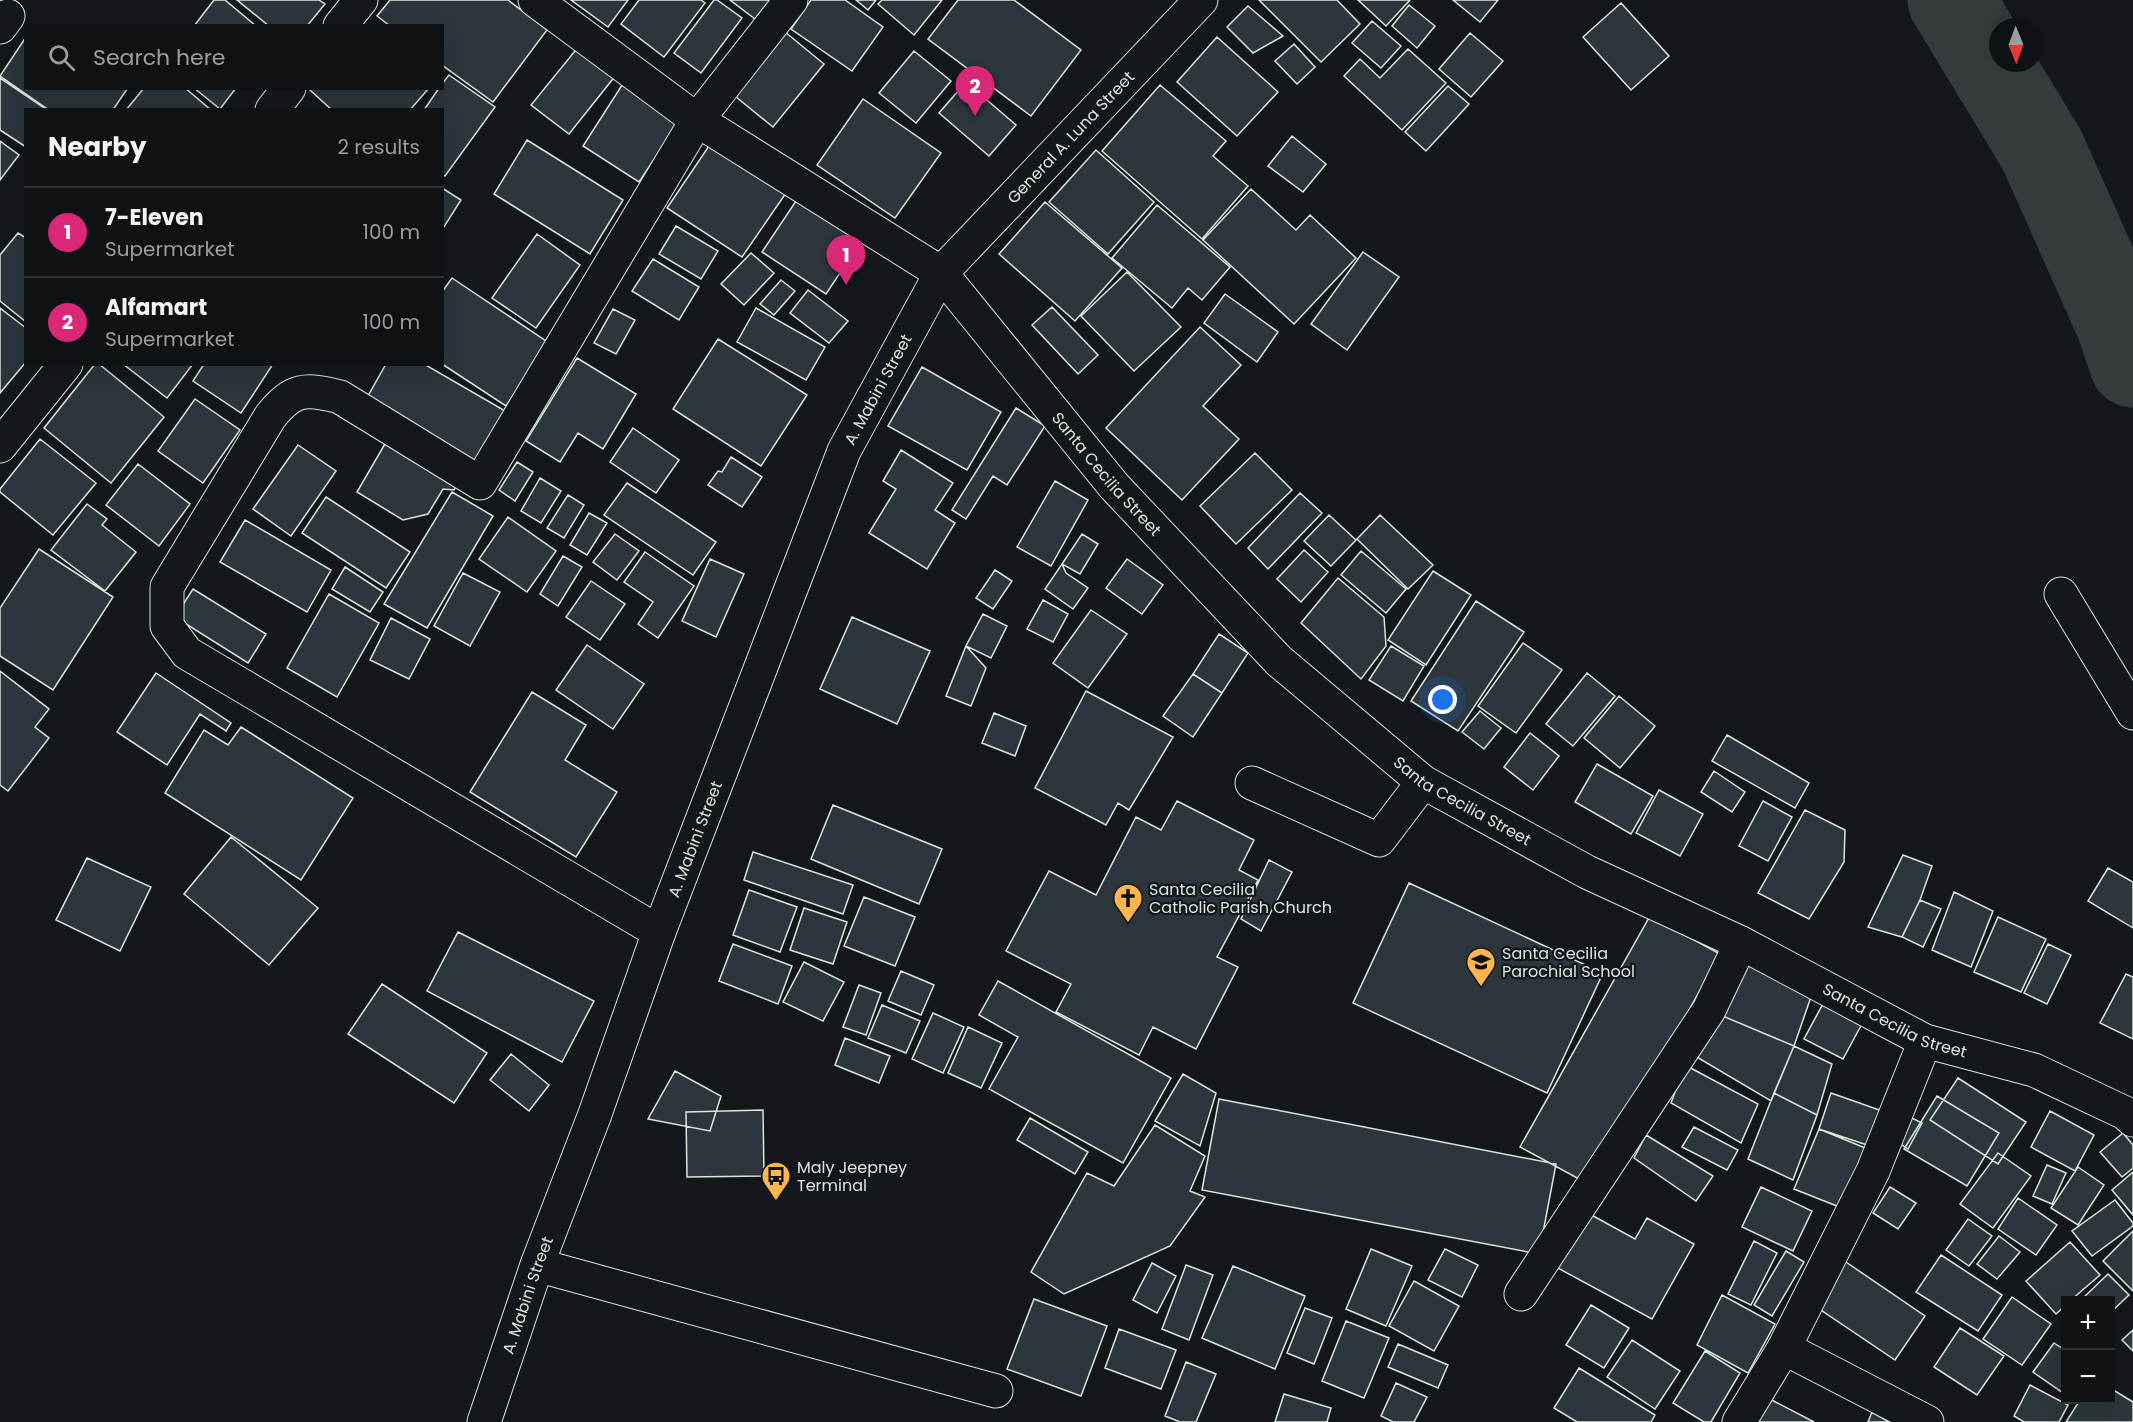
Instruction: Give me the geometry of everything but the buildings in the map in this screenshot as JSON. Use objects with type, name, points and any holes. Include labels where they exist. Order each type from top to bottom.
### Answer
[{"type":"street","points":[[342,24],[361,0]]},
{"type":"street","name":"Santa Cecilia Street","points":[[535,0],[696,120],[941,273],[1122,495],[1279,661],[1423,782],[1587,872],[1741,942],[1925,1041],[2034,1070],[2130,1111]]},
{"type":"street","points":[[659,932],[187,653],[167,626],[167,587],[270,417],[282,401],[298,392],[320,392],[340,397],[480,483],[696,120],[791,0]]},
{"type":"street","name":"General A. Luna Street","points":[[941,273],[1201,0]]},
{"type":"street","points":[[274,108],[287,90]]},
{"type":"street","name":"A. Mabini Street","points":[[484,1422],[537,1265],[595,1114],[659,932],[844,451],[941,273]]},
{"type":"street","points":[[0,446],[64,366]]},
{"type":"street","points":[[2061,594],[2133,713]]},
{"type":"street","points":[[1252,783],[1379,840],[1423,782]]},
{"type":"street","points":[[1521,1294],[1709,1010],[1741,942]]},
{"type":"street","points":[[1739,1422],[1784,1348],[1873,1171],[1925,1041]]},
{"type":"street","points":[[537,1265],[996,1391]]},
{"type":"street","points":[[1784,1348],[1927,1422]]},
{"type":"waterway","points":[[1951,0],[2042,150],[2119,323],[2133,364]]},
{"type":"place","name":"Alfamart","points":[[975,116]]},
{"type":"place","name":"7-Eleven","points":[[846,285]]},
{"type":"place","name":"Santa Cecilia Catholic Parish Church","points":[[1128,924]]},
{"type":"place","name":"Santa Cecilia Parochial School","points":[[1481,988]]},
{"type":"place","name":"Maly Jeepney Terminal","points":[[776,1202]]}]
